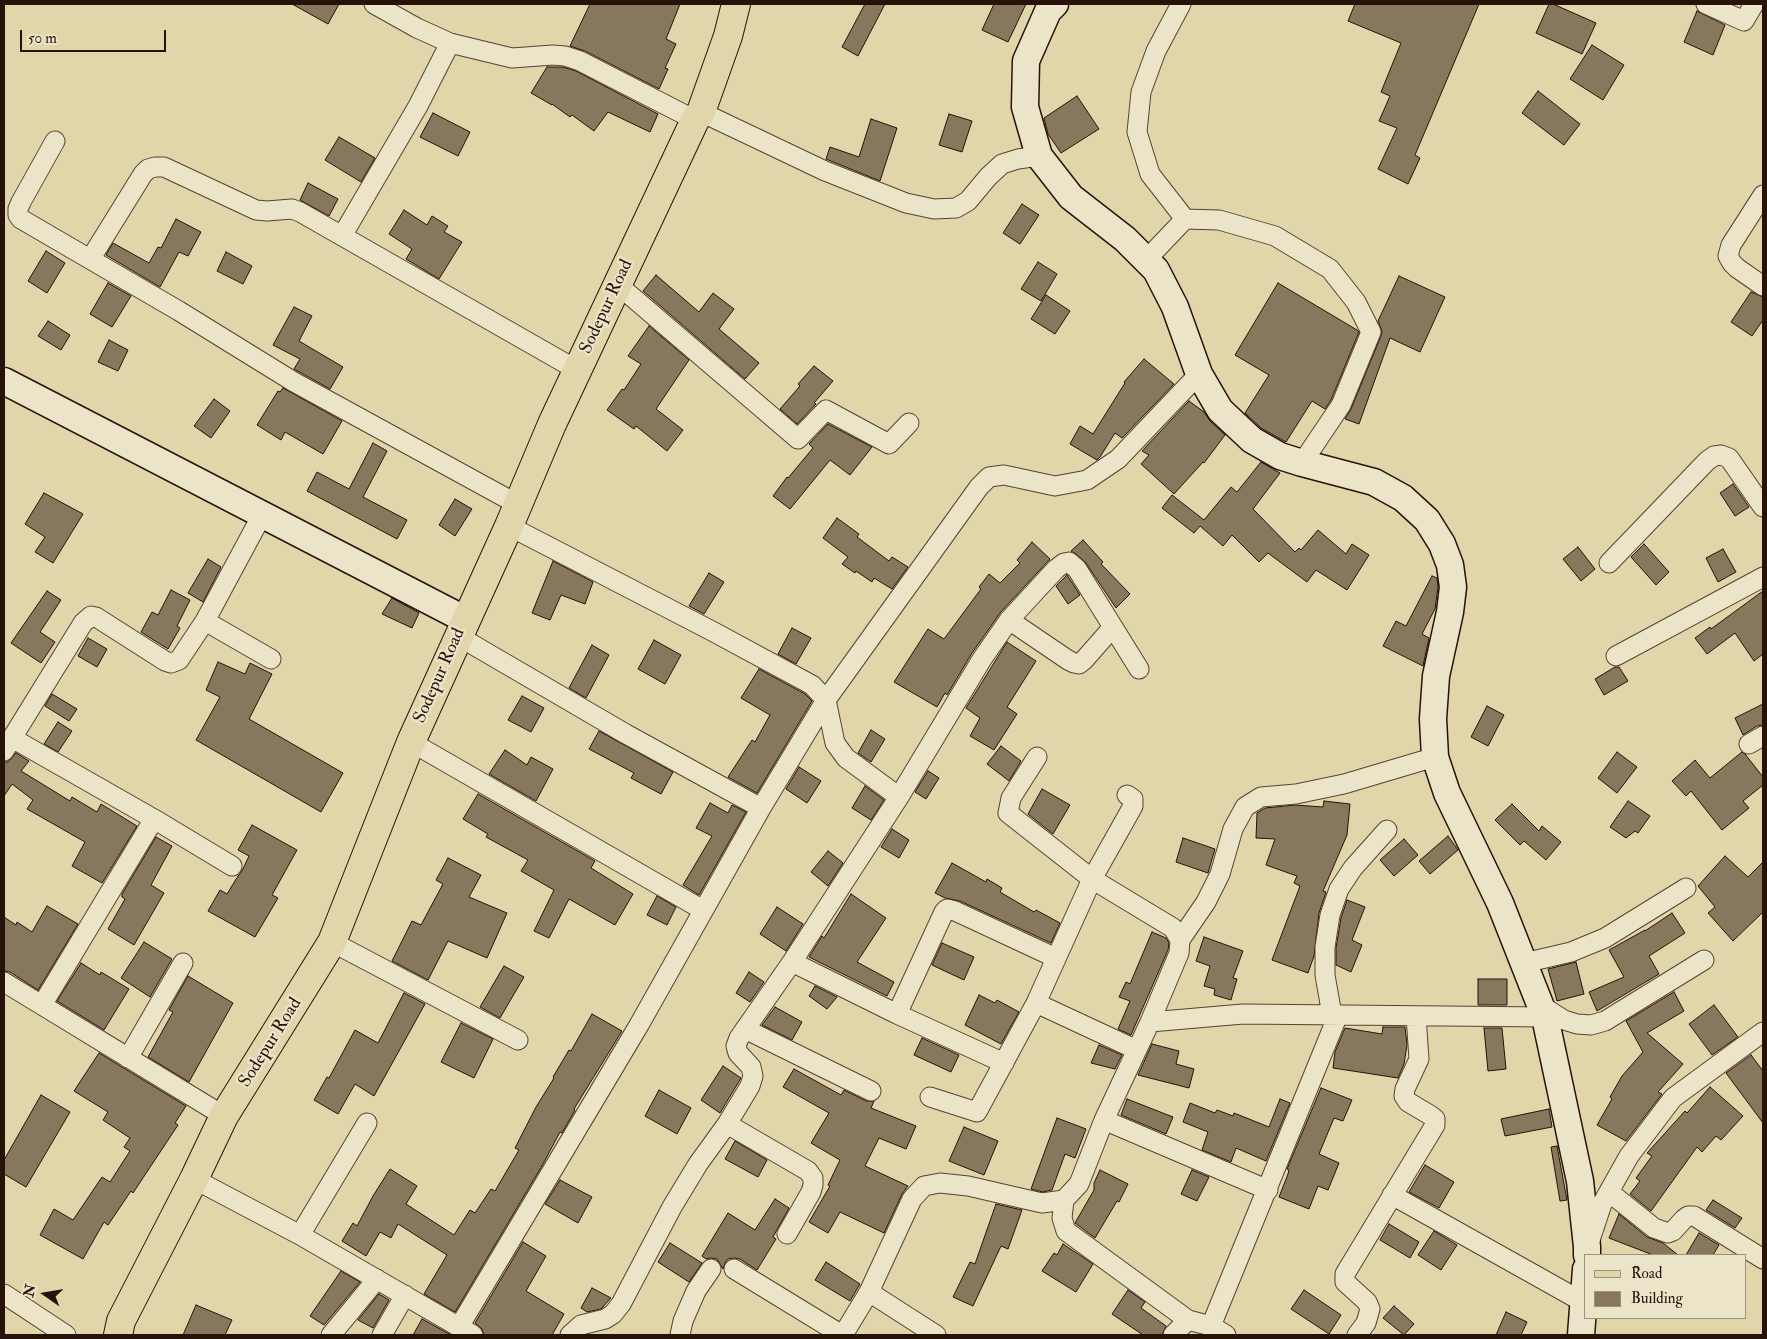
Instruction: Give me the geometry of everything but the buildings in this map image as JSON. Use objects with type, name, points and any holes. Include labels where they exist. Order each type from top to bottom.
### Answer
[{"type":"main road","name":"Sodepur Road","points":[[118,1335],[121,1321],[224,1116],[332,942],[411,742],[552,424],[698,116],[728,36],[736,4]]},
{"type":"street","points":[[374,4],[417,28],[450,43],[512,58],[553,55],[580,61],[698,116],[825,171],[906,203],[934,209],[956,208],[968,201],[988,177],[1002,164],[1018,158],[1040,156]]},
{"type":"street","points":[[1054,4],[1048,11],[1026,61],[1025,107],[1040,156],[1071,197],[1125,239],[1156,270],[1175,307],[1199,374],[1220,410],[1252,440],[1280,456],[1374,482],[1403,498],[1426,520],[1442,544],[1450,565],[1453,587],[1450,612],[1436,676],[1433,719],[1435,758],[1447,793],[1500,904],[1544,1012],[1580,1181],[1587,1254]]},
{"type":"street","points":[[1181,4],[1156,51],[1141,92],[1137,132],[1150,174],[1185,219]]},
{"type":"street","points":[[1706,4],[1744,21],[1754,4]]},
{"type":"street","points":[[342,236],[418,106],[450,43]]},
{"type":"street","points":[[55,141],[21,202],[18,215],[21,219],[91,258],[513,515],[694,622],[812,685],[826,700],[835,743],[846,758],[899,797]]},
{"type":"street","points":[[91,258],[143,174],[148,169],[164,167],[256,210],[292,209],[577,370]]},
{"type":"street","points":[[1763,195],[1731,245],[1728,256],[1737,268],[1763,286]]},
{"type":"street","points":[[1146,260],[1185,219],[1219,220],[1275,236],[1330,269],[1356,302],[1371,332],[1341,405],[1302,463]]},
{"type":"street","points":[[618,284],[798,439],[826,410],[889,444],[909,423]]},
{"type":"street","points":[[194,1179],[300,1235],[466,1331],[761,808],[826,700],[979,487],[989,477],[1004,475],[1055,486],[1087,480],[1118,458],[1199,374]]},
{"type":"street","points":[[4,381],[262,515],[462,628],[626,734],[761,808]]},
{"type":"street","points":[[1609,563],[1714,456],[1721,455],[1729,458],[1761,498]]},
{"type":"street","points":[[232,866],[154,818],[8,744],[87,618],[96,617],[165,661],[170,663],[179,660],[205,622],[262,515]]},
{"type":"street","points":[[570,1335],[581,1325],[605,1319],[613,1314],[698,1164],[727,1124],[750,1086],[753,1076],[751,1067],[738,1053],[736,1046],[739,1038],[792,962],[899,797],[982,659],[1009,620],[1056,569],[1069,562],[1077,570],[1139,669]]},
{"type":"street","points":[[1616,656],[1763,577]]},
{"type":"street","points":[[1009,620],[1074,663],[1079,664],[1113,627]]},
{"type":"street","points":[[205,622],[271,659]]},
{"type":"street","points":[[411,742],[703,910]]},
{"type":"street","points":[[1037,757],[1011,798],[1008,813],[1092,879],[1173,928],[1180,940]]},
{"type":"street","points":[[734,1269],[843,1335],[869,1292],[912,1199],[924,1186],[940,1182],[968,1186],[1042,1204],[1064,1200],[1079,1184],[1104,1120],[1150,1022],[1179,953],[1180,940],[1206,902],[1220,874],[1233,829],[1246,807],[1260,798],[1296,794],[1344,784],[1435,758]]},
{"type":"street","points":[[930,1097],[977,1112],[1036,1002],[1092,879],[1133,806],[1133,799],[1127,795]]},
{"type":"street","points":[[42,1006],[154,818]]},
{"type":"street","points":[[1064,1200],[1062,1218],[1066,1231],[1188,1320],[1219,1330],[1268,1190],[1335,1015],[1325,975],[1324,948],[1330,915],[1339,889],[1353,868],[1388,830]]},
{"type":"street","points":[[1524,963],[1572,952],[1605,938],[1686,888]]},
{"type":"street","points":[[897,1014],[947,909],[1056,958]]},
{"type":"street","points":[[332,942],[518,1040]]},
{"type":"street","points":[[1150,1022],[1243,1014],[1416,1016],[1544,1012],[1577,1024],[1591,1025],[1604,1021],[1704,960]]},
{"type":"street","points":[[792,962],[897,1014],[1004,1063]]},
{"type":"street","points":[[128,1058],[183,963]]},
{"type":"street","points":[[4,982],[224,1116]]},
{"type":"street","points":[[1036,1002],[1136,1050]]},
{"type":"street","points":[[1357,1335],[1369,1315],[1370,1309],[1367,1302],[1345,1282],[1345,1274],[1435,1125],[1434,1119],[1430,1115],[1408,1102],[1404,1096],[1405,1089],[1419,1059],[1416,1016]]},
{"type":"street","points":[[745,1029],[871,1091]]},
{"type":"street","points":[[1588,1254],[1602,1204],[1630,1156],[1673,1098],[1763,1032]]},
{"type":"street","points":[[1104,1120],[1268,1190]]},
{"type":"street","points":[[300,1235],[367,1123]]},
{"type":"street","points":[[727,1124],[808,1171],[813,1178],[811,1192],[787,1234]]},
{"type":"street","points":[[1609,1192],[1654,1228],[1668,1233],[1684,1218],[1694,1216],[1763,1259]]},
{"type":"street","points":[[1392,1195],[1583,1302]]},
{"type":"street","points":[[680,1335],[683,1321],[696,1291],[711,1269]]},
{"type":"street","points":[[331,1335],[377,1279]]},
{"type":"street","points":[[1580,1335],[1584,1291]]},
{"type":"street","points":[[869,1292],[936,1335]]},
{"type":"street","points":[[4,1294],[66,1335]]},
{"type":"street","points":[[382,1335],[405,1295]]},
{"type":"street","points":[[1173,1335],[1188,1320]]}]
